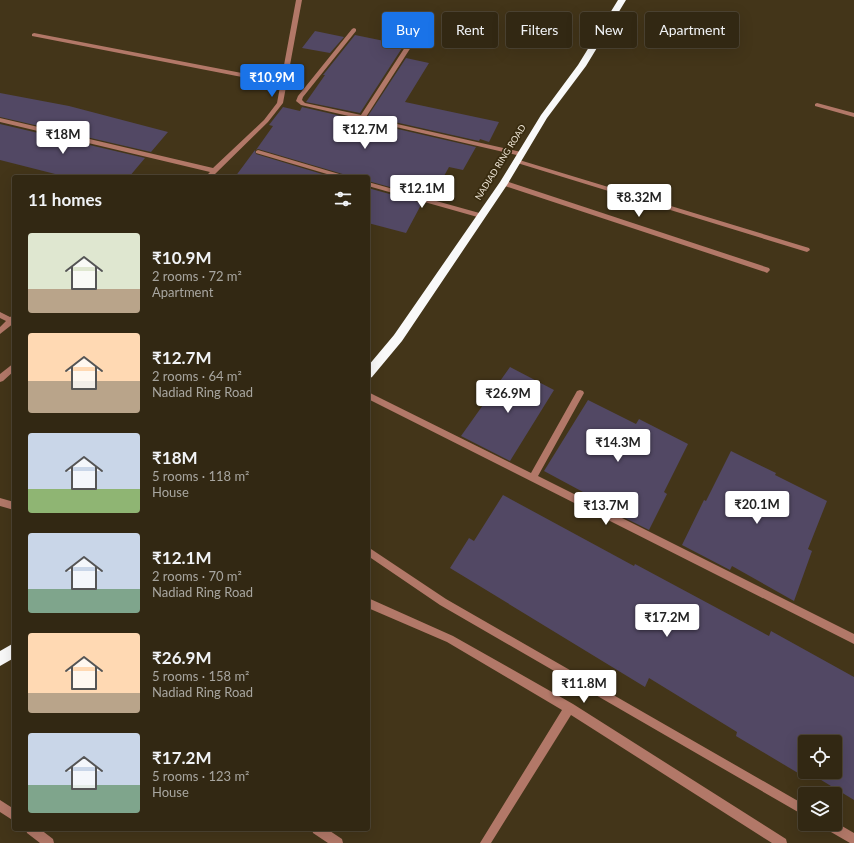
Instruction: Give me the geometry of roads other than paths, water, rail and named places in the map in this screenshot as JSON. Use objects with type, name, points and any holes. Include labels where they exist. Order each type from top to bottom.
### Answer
[{"type":"highway","name":"NADIAD RING ROAD","points":[[370,372],[398,338],[504,183],[518,157],[544,117],[582,66],[622,0]]},
{"type":"highway","points":[[0,659],[12,651]]},
{"type":"street","points":[[210,175],[274,112],[280,103],[299,0]]},
{"type":"street","points":[[354,30],[300,97],[299,101],[303,104],[518,157],[807,250]]},
{"type":"street","points":[[34,35],[284,83]]},
{"type":"street","points":[[362,118],[407,48]]},
{"type":"street","points":[[817,105],[854,115]]},
{"type":"street","points":[[0,120],[215,171]]},
{"type":"street","points":[[258,152],[337,175]]},
{"type":"street","points":[[504,183],[767,270]]},
{"type":"street","points":[[370,185],[481,216]]},
{"type":"street","points":[[0,316],[12,320],[0,331]]},
{"type":"street","points":[[0,379],[12,368]]},
{"type":"street","points":[[533,477],[580,393]]},
{"type":"street","points":[[370,396],[854,639]]},
{"type":"street","points":[[0,502],[12,505]]},
{"type":"street","points":[[370,552],[443,602],[798,807]]},
{"type":"street","points":[[370,604],[450,639],[569,708],[782,843]]},
{"type":"street","points":[[485,843],[569,708]]},
{"type":"street","points":[[0,805],[12,814]]},
{"type":"street","points":[[34,831],[49,843]]},
{"type":"street","points":[[320,831],[338,843]]},
{"type":"street","points":[[840,831],[854,839]]}]
